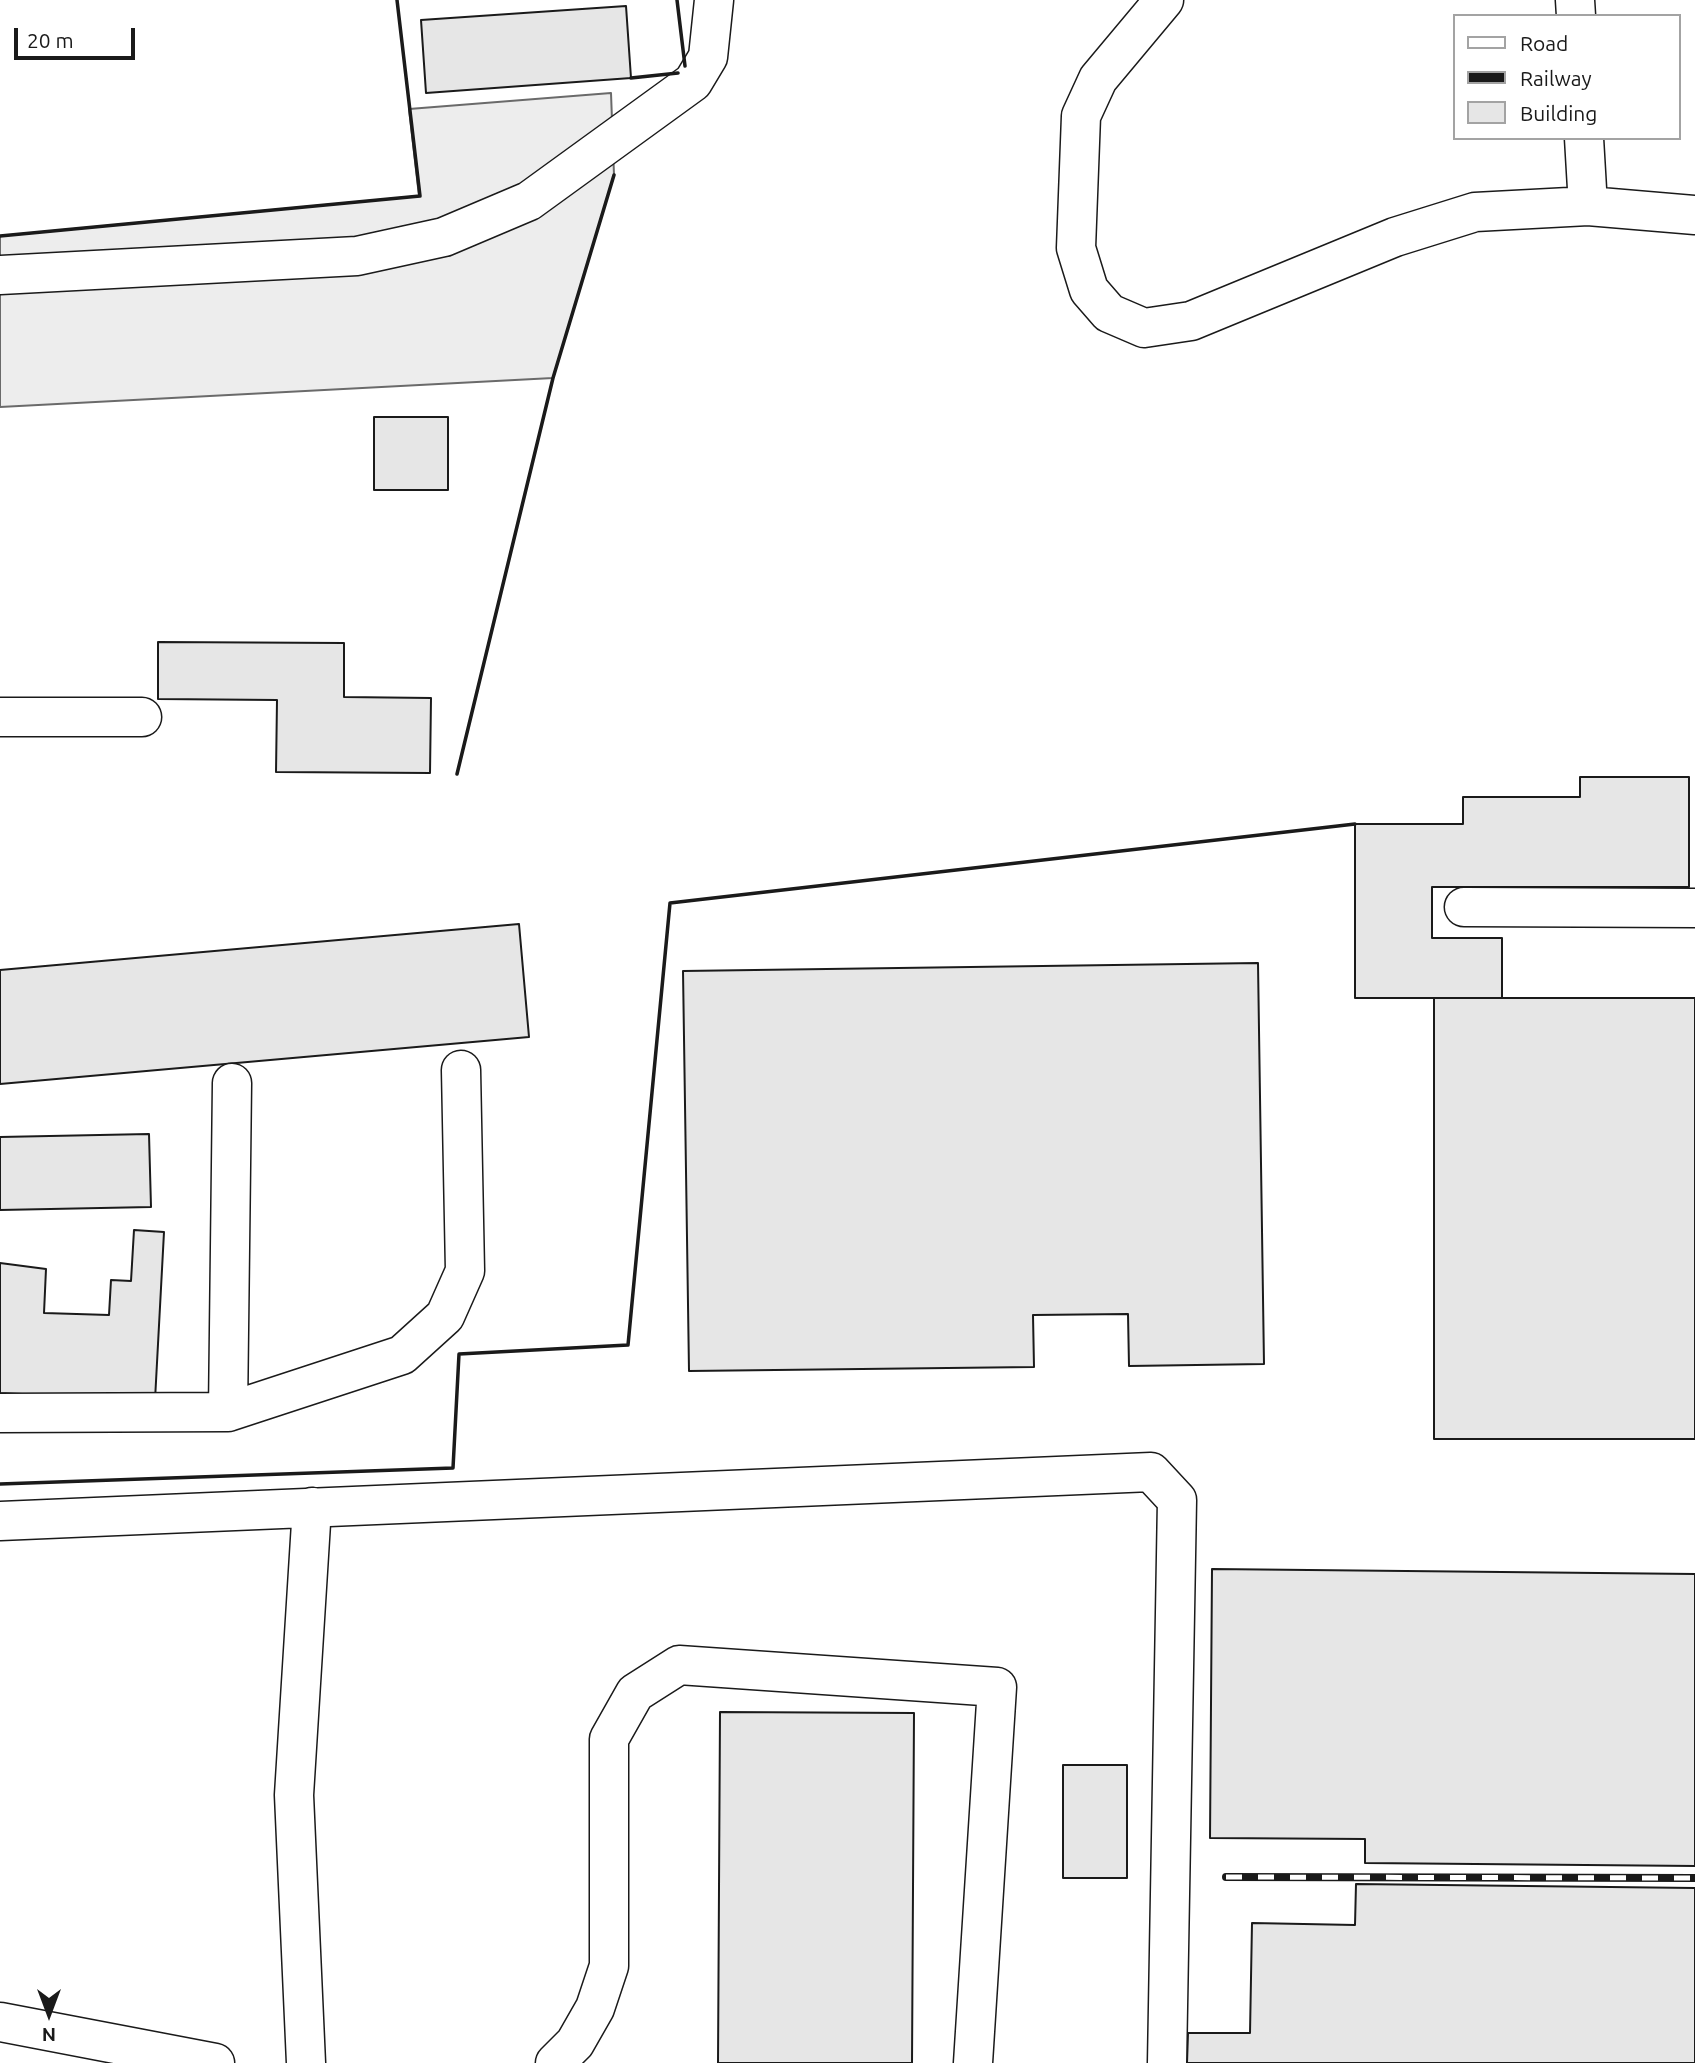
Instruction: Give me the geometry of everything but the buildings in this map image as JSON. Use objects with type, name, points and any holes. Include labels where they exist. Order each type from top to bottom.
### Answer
[{"type":"lane","points":[[0,275],[357,256],[444,237],[529,201],[693,82],[708,57],[714,0]]},
{"type":"lane","points":[[1164,0],[1098,79],[1081,116],[1076,248],[1089,290],[1109,313],[1144,328],[1191,321],[1395,237],[1475,212],[1588,206],[1695,215]]},
{"type":"lane","points":[[1584,140],[1588,206]]},
{"type":"lane","points":[[0,717],[142,717]]},
{"type":"lane","points":[[1464,908],[1695,908]]},
{"type":"lane","points":[[0,1413],[228,1412],[402,1355],[445,1316],[465,1272],[461,1070]]},
{"type":"lane","points":[[228,1412],[232,1083]]},
{"type":"lane","points":[[0,1521],[1151,1472],[1177,1500],[1167,2063]]},
{"type":"lane","points":[[306,2063],[294,1795],[312,1507]]},
{"type":"lane","points":[[555,2063],[575,2043],[595,2008],[609,1966],[609,1739],[635,1693],[679,1665],[997,1687],[973,2063]]},
{"type":"lane","points":[[0,2022],[215,2063]]},
{"type":"shaded area","points":[[611,93],[614,175],[553,378],[0,407],[0,236],[419,196],[409,109]]},
{"type":"railway","points":[[1226,1877],[1695,1878]]},
{"type":"wall","points":[[0,236],[420,196],[397,0]]},
{"type":"wall","points":[[677,0],[685,66]]},
{"type":"wall","points":[[631,78],[678,73]]},
{"type":"wall","points":[[457,774],[553,378],[614,175]]},
{"type":"wall","points":[[0,1484],[453,1468],[459,1354],[628,1345],[670,903],[1355,824]]}]
